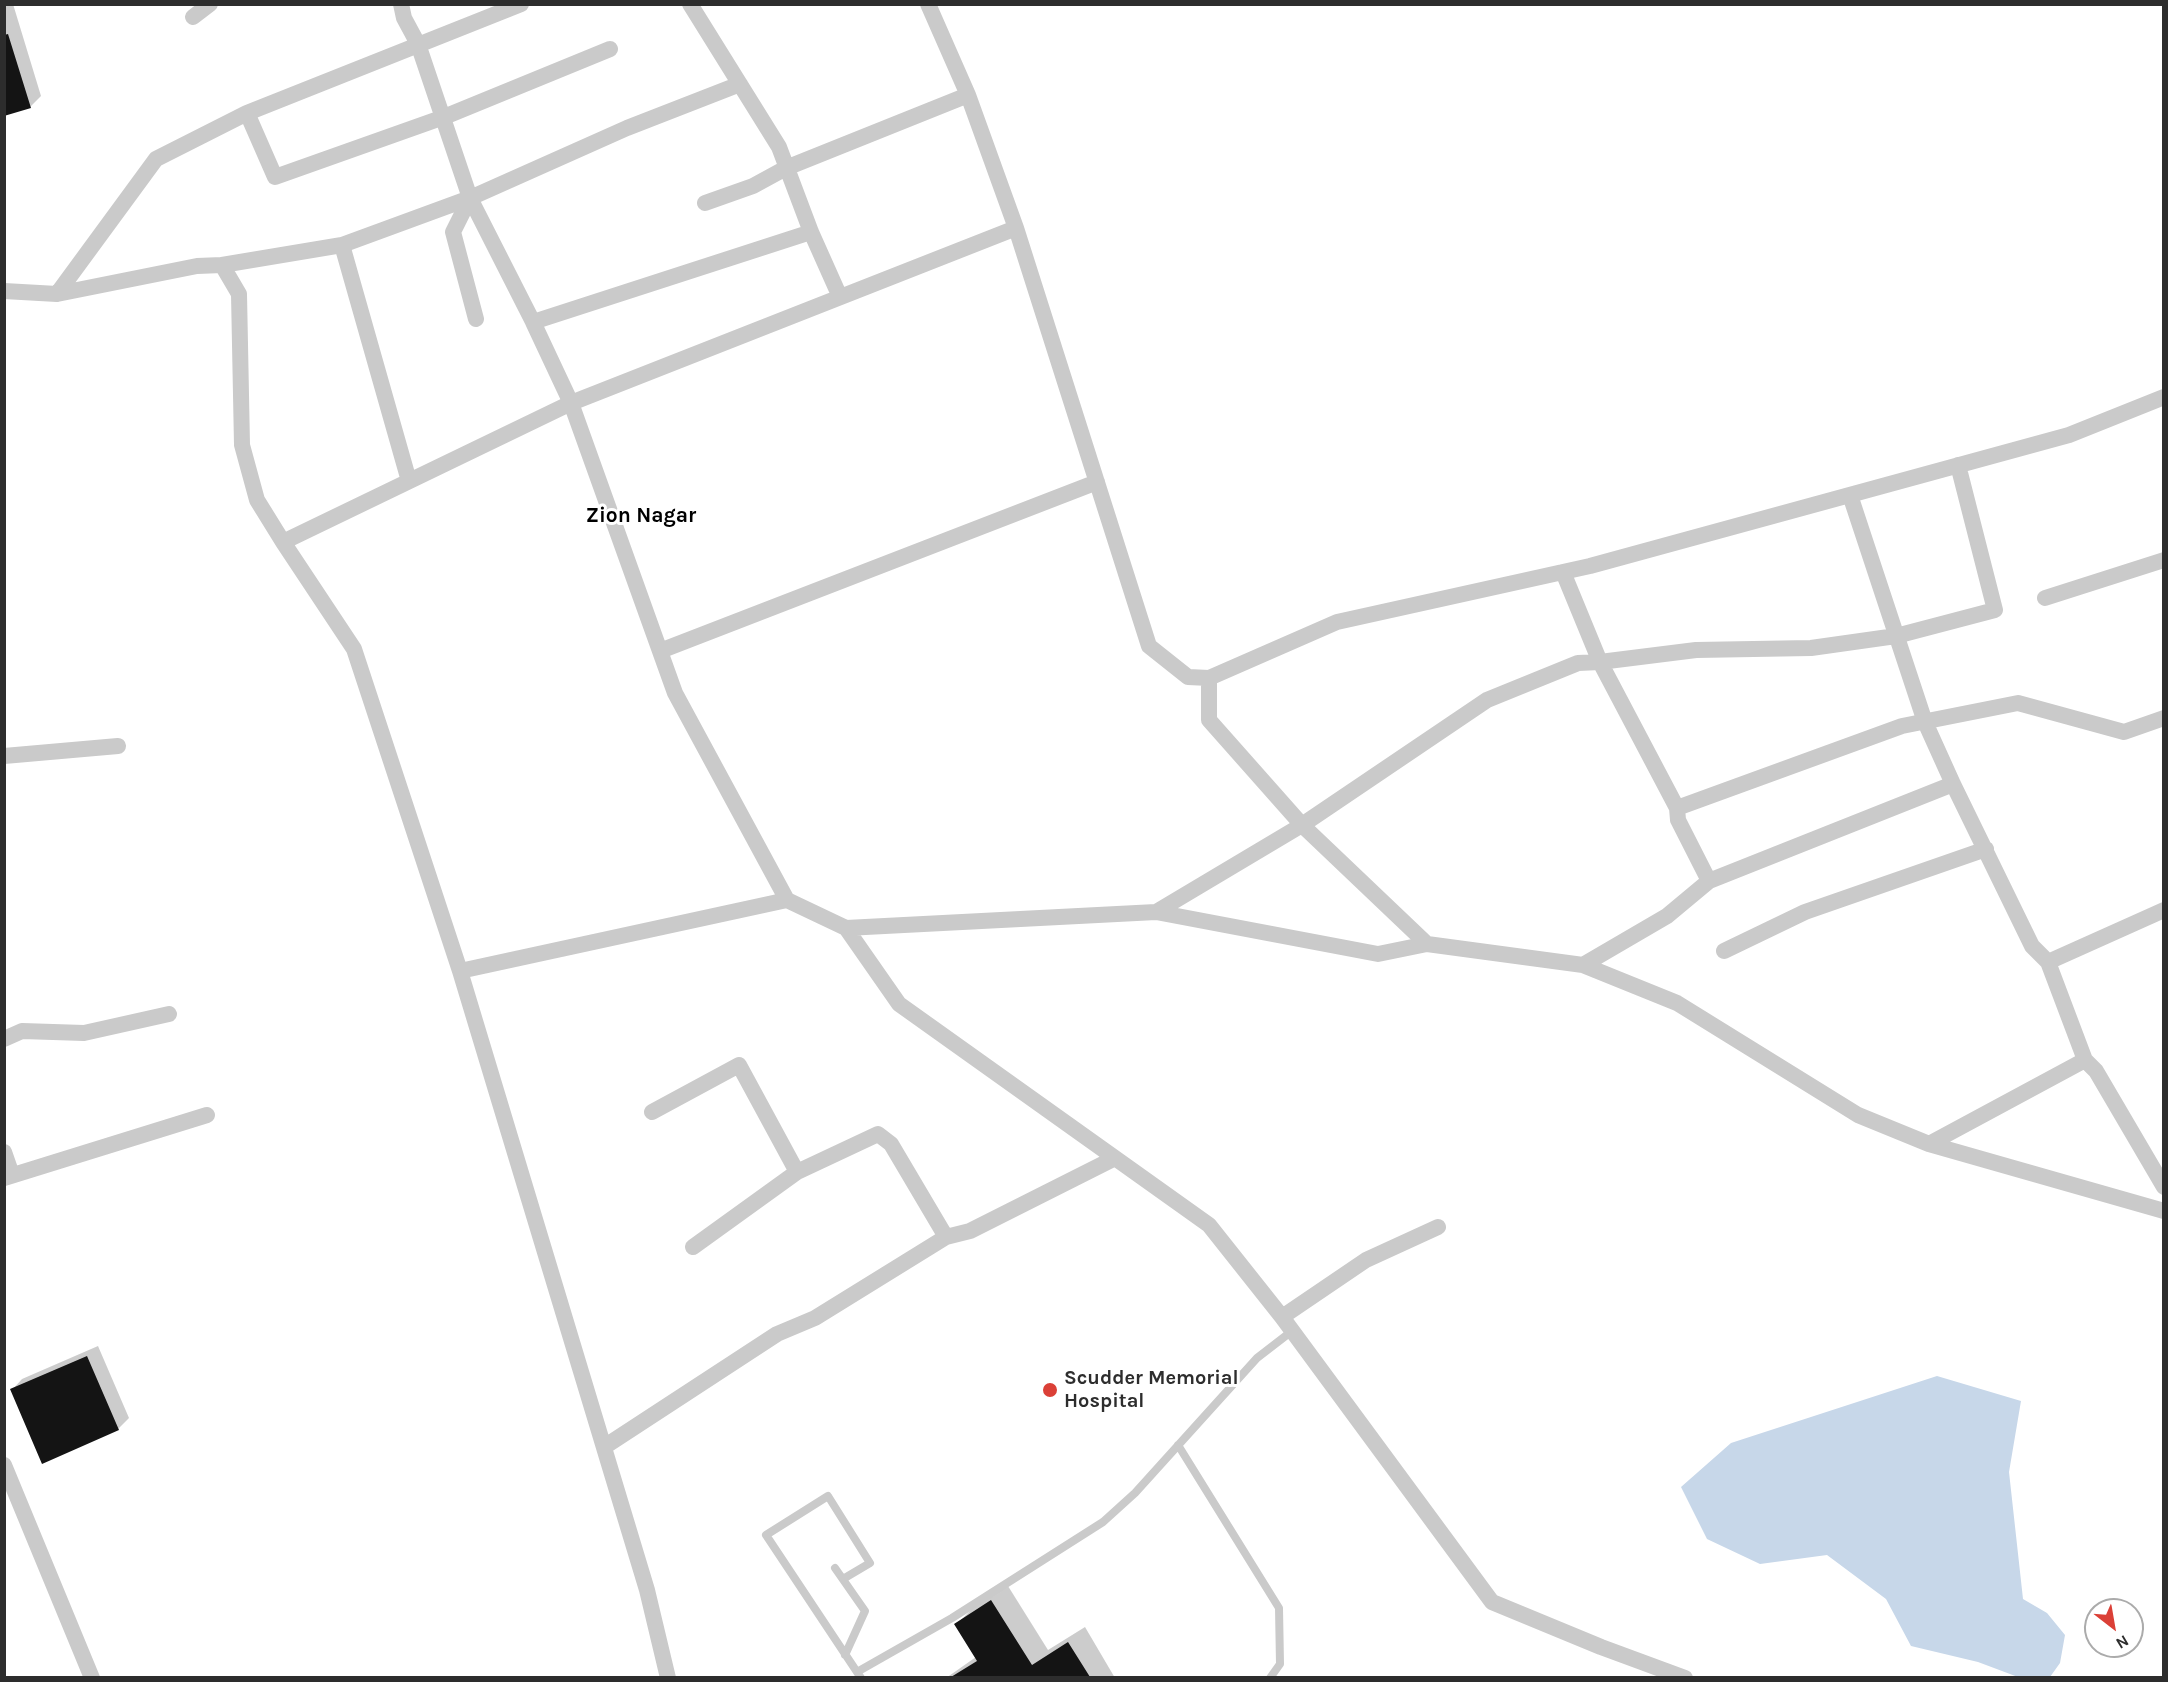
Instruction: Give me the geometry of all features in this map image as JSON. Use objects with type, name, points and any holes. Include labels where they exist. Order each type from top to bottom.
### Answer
[{"type":"street","points":[[193,17],[210,4]]},
{"type":"street","points":[[401,4],[404,18],[418,44],[444,117],[470,198],[533,322],[570,403],[675,693],[787,900],[846,928],[1156,912],[1378,954],[1427,944],[1583,965],[1677,1003],[1858,1115],[1929,1144],[2163,1211]]},
{"type":"street","points":[[57,294],[156,159],[247,113],[521,4]]},
{"type":"street","points":[[690,4],[779,147],[811,232],[840,297]]},
{"type":"street","points":[[928,4],[968,95],[1017,228],[1149,646],[1188,677],[1209,678],[1337,622],[1602,563],[2069,435],[2163,397]]},
{"type":"street","points":[[247,113],[275,177],[444,117],[610,49]]},
{"type":"street","points":[[4,291],[57,294],[197,266],[222,266],[342,245],[470,198],[627,128],[740,84]]},
{"type":"street","points":[[705,202],[753,186],[786,168],[968,95]]},
{"type":"street","points":[[470,198],[453,232],[476,319]]},
{"type":"street","points":[[283,542],[570,403],[1017,228]]},
{"type":"street","points":[[533,322],[811,232]]},
{"type":"street","points":[[342,245],[409,481]]},
{"type":"street","points":[[222,266],[239,294],[242,445],[257,500],[354,649],[460,971],[647,1590],[668,1677]]},
{"type":"street","points":[[1156,912],[1302,825],[1487,700],[1578,663],[1600,663],[1696,650],[1811,648],[1896,636],[1995,610],[1958,465]]},
{"type":"street","points":[[660,651],[1097,482]]},
{"type":"street","points":[[1850,495],[1925,722],[1953,784],[2032,946],[2048,962],[2085,1060],[2096,1071],[2163,1187]]},
{"type":"street","points":[[2046,598],[2163,560]]},
{"type":"street","points":[[1563,572],[1600,663],[1677,808],[1678,820],[1709,881]]},
{"type":"street","points":[[1209,678],[1209,720],[1302,825],[1427,944]]},
{"type":"street","points":[[1677,808],[1902,726],[2018,703],[2124,732],[2163,718]]},
{"type":"street","points":[[4,756],[118,746]]},
{"type":"street","points":[[1583,965],[1667,916],[1709,881],[1953,784]]},
{"type":"street","points":[[1724,951],[1805,912],[1986,849]]},
{"type":"street","points":[[460,971],[787,900]]},
{"type":"street","points":[[2048,962],[2163,910]]},
{"type":"street","points":[[846,928],[899,1004],[1209,1225],[1287,1324],[1492,1602],[1601,1647],[1684,1677]]},
{"type":"street","points":[[4,1039],[22,1031],[84,1033],[169,1014]]},
{"type":"street","points":[[1929,1144],[2085,1060]]},
{"type":"street","points":[[652,1112],[739,1065],[797,1172]]},
{"type":"street","points":[[4,1152],[8,1177],[207,1115]]},
{"type":"street","points":[[693,1247],[797,1172],[878,1134],[891,1144],[946,1237]]},
{"type":"street","points":[[604,1447],[777,1334],[815,1318],[946,1237],[970,1231],[1114,1158]]},
{"type":"street","points":[[1287,1324],[1366,1260],[1438,1227]]},
{"type":"street","points":[[4,1465],[92,1677]]},
{"type":"lane","points":[[843,1579],[870,1563],[828,1496],[766,1535],[859,1675],[1103,1522],[1135,1493],[1287,1324]]},
{"type":"lane","points":[[1178,1445],[1279,1608],[1280,1664],[1270,1677]]},
{"type":"lane","points":[[835,1568],[865,1611],[845,1655]]},
{"type":"water","points":[[1937,1376],[2021,1401],[2009,1472],[2023,1599],[2047,1613],[2065,1635],[2060,1663],[2050,1677],[2018,1677],[1978,1662],[1911,1646],[1886,1599],[1827,1555],[1760,1564],[1707,1539],[1681,1487],[1731,1443]]},
{"type":"building","points":[[8,34],[31,108],[4,116],[4,35]]},
{"type":"building","points":[[87,1356],[119,1430],[42,1464],[10,1389]]},
{"type":"building","points":[[991,1600],[1032,1665],[1068,1642],[1090,1677],[951,1677],[977,1661],[954,1624]]},
{"type":"place","name":"Scudder Memorial Hospital","points":[[1050,1390]]},
{"type":"district","name":"Zion Nagar","points":[[641,516]]}]
